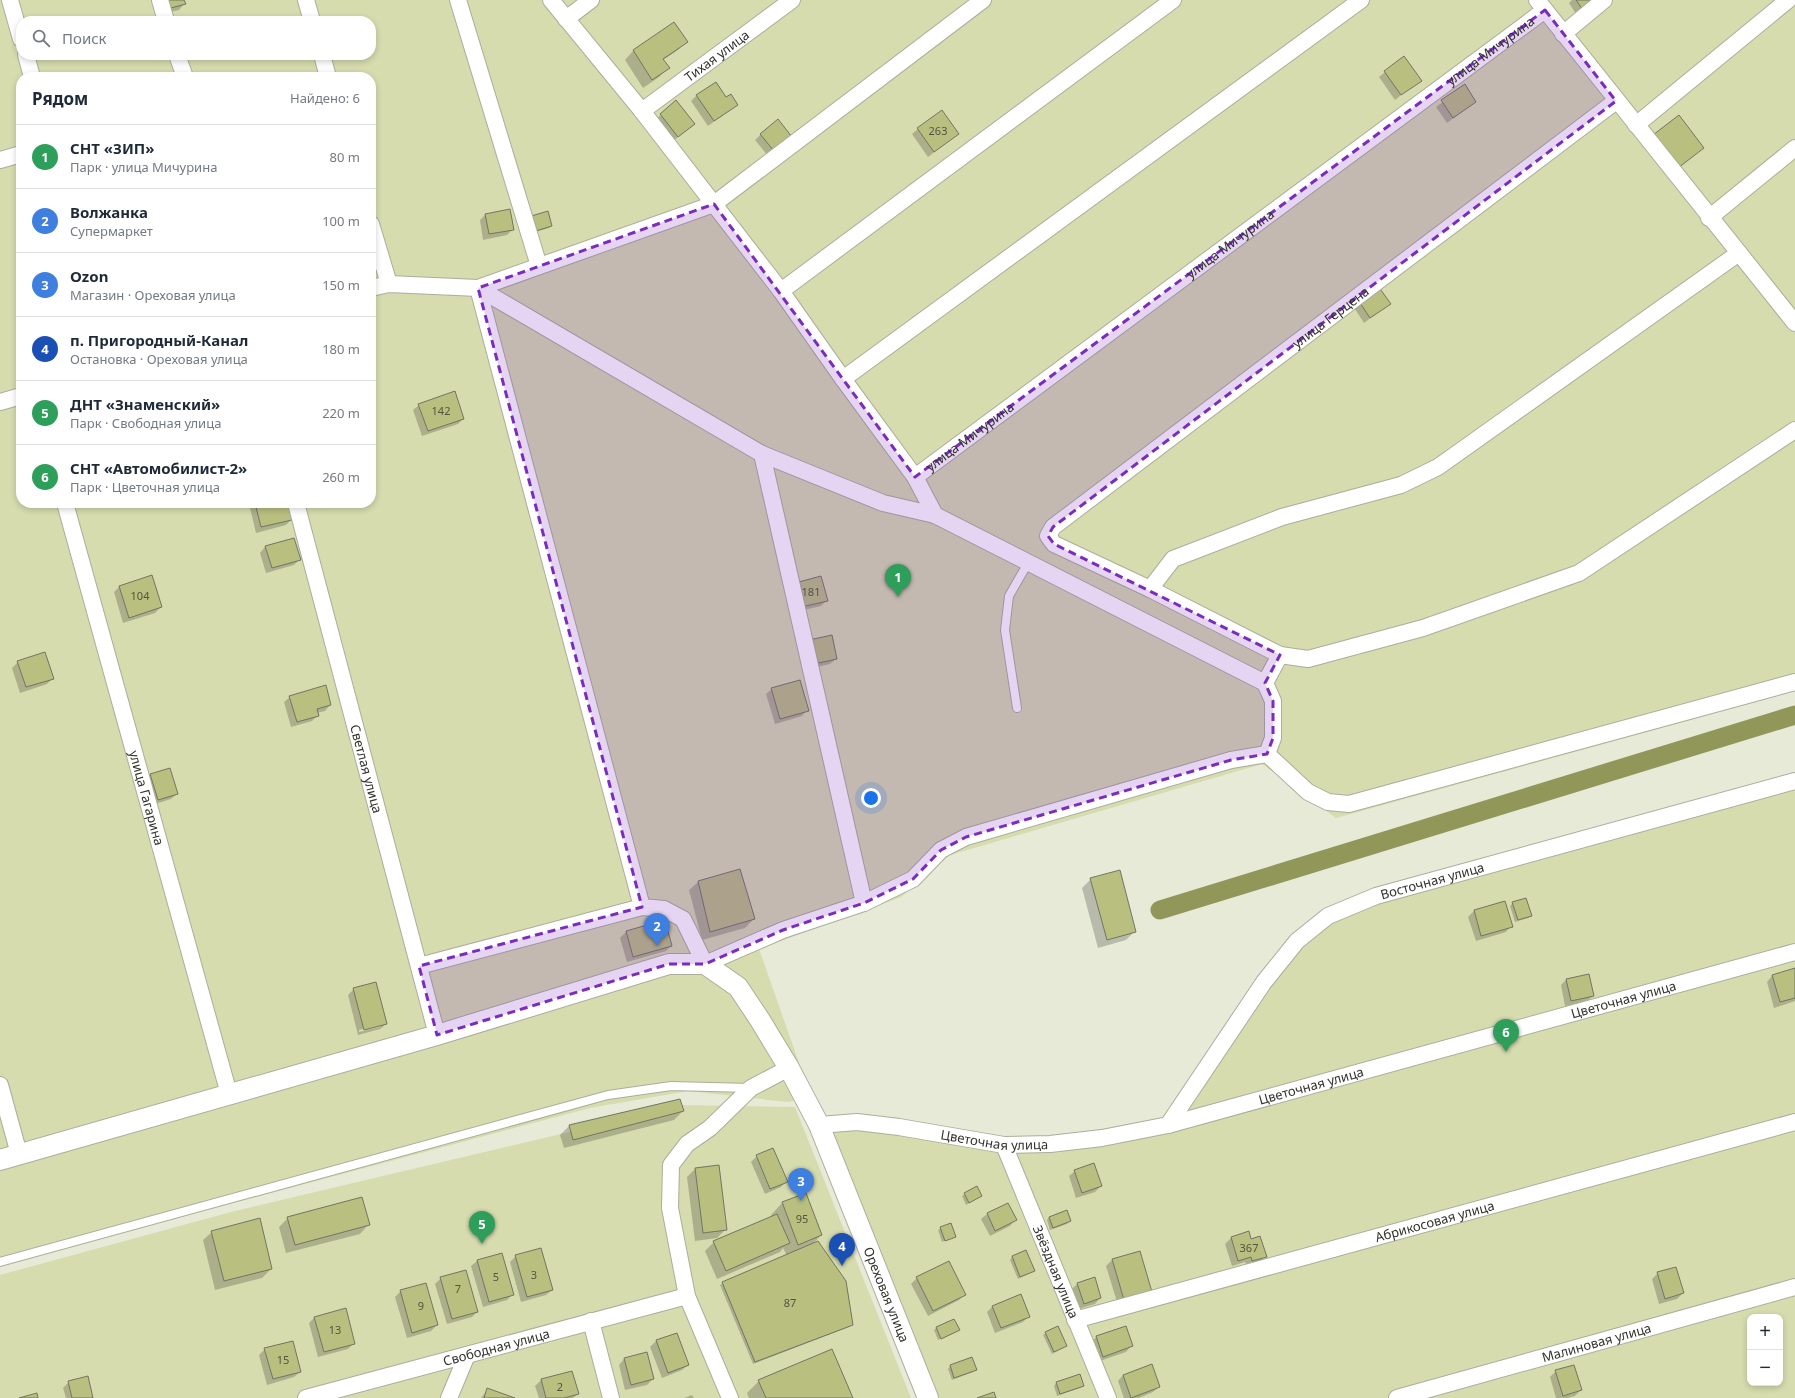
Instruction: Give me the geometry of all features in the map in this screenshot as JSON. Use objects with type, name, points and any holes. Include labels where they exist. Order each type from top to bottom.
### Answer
[{"type":"street","points":[[10,0],[16,21]]},
{"type":"street","points":[[160,0],[165,16]]},
{"type":"street","points":[[306,0],[311,16]]},
{"type":"street","points":[[458,0],[539,266]]},
{"type":"street","points":[[551,0],[642,111],[781,291],[915,477],[935,515]]},
{"type":"street","points":[[566,18],[591,0]]},
{"type":"street","name":"Тихая улица","points":[[642,111],[792,0]]},
{"type":"street","points":[[376,287],[388,284],[478,288],[714,204],[983,0]]},
{"type":"street","points":[[781,291],[1173,0]]},
{"type":"street","points":[[843,379],[1361,0]]},
{"type":"street","points":[[1563,34],[1604,0]]},
{"type":"street","points":[[1636,125],[1788,0]]},
{"type":"street","points":[[1541,5],[1709,218],[1792,314]]},
{"type":"street","name":"улица Мичурина","points":[[915,477],[1541,5]]},
{"type":"street","points":[[27,60],[31,72]]},
{"type":"street","points":[[180,60],[183,72]]},
{"type":"street","points":[[323,60],[327,72]]},
{"type":"street","name":"улица Герцена","points":[[1150,589],[1054,544],[1048,536],[1053,527],[1616,100]]},
{"type":"street","points":[[1709,218],[1795,148]]},
{"type":"street","points":[[0,160],[16,155]]},
{"type":"street","points":[[376,242],[388,284]]},
{"type":"street","points":[[1739,254],[1438,467],[1401,485],[1282,517],[1173,559],[1150,589],[1280,655],[1308,659],[1416,630],[1579,573],[1795,430]]},
{"type":"street","points":[[478,288],[762,454],[883,503],[935,515],[1265,683],[1273,702],[1273,738],[1267,754]]},
{"type":"street","points":[[478,288],[642,907]]},
{"type":"street","points":[[0,402],[16,397]]},
{"type":"street","points":[[762,454],[864,903]]},
{"type":"street","name":"улица Гагарина","points":[[66,508],[229,1094]]},
{"type":"street","name":"Светлая улица","points":[[297,508],[437,1035]]},
{"type":"street","points":[[1265,683],[1280,655]]},
{"type":"street","points":[[1267,754],[1308,792],[1328,802],[1349,804],[1795,682]]},
{"type":"street","points":[[0,1160],[437,1035],[669,964],[705,964],[783,930],[864,903],[913,880],[941,850],[966,837],[1231,760],[1267,754]]},
{"type":"street","name":"Восточная улица","points":[[1168,1125],[1264,982],[1297,941],[1328,916],[1376,896],[1795,781]]},
{"type":"street","points":[[419,966],[642,907],[664,910],[683,920],[705,964]]},
{"type":"street","name":"Цветочная улица","points":[[819,1125],[857,1122],[899,1127],[1004,1146],[1050,1144],[1102,1138],[1168,1125],[1795,952]]},
{"type":"street","name":"Ореховая улица","points":[[705,964],[738,987],[760,1020],[819,1125],[928,1398]]},
{"type":"street","points":[[730,1398],[687,1296],[670,1208],[671,1165],[687,1144],[710,1128],[751,1088],[788,1068]]},
{"type":"street","points":[[0,1085],[19,1154]]},
{"type":"street","name":"Абрикосовая улица","points":[[1075,1320],[1795,1122]]},
{"type":"street","name":"Звёздная улица","points":[[1004,1146],[1108,1398]]},
{"type":"street","name":"Малиновая улица","points":[[1397,1398],[1795,1287]]},
{"type":"street","name":"Свободная улица","points":[[306,1398],[687,1296]]},
{"type":"street","points":[[591,1321],[611,1398]]},
{"type":"street","points":[[449,1398],[467,1355]]},
{"type":"lane","points":[[1017,708],[1005,630],[1009,596],[1028,563]]},
{"type":"lane","points":[[0,1262],[608,1095],[671,1086],[751,1088]]},
{"type":"highlighted area","points":[[1545,10],[1616,101],[1053,527],[1048,536],[1054,544],[1280,655],[1265,683],[1273,701],[1273,738],[1267,754],[1231,760],[966,837],[941,850],[913,879],[864,903],[783,930],[705,964],[669,964],[437,1035],[419,966],[642,907],[478,288],[714,204],[915,477]]},
{"type":"green space","points":[[0,0],[1795,0],[1795,691],[1336,818],[1262,764],[950,855],[901,897],[759,949],[811,1097],[788,1102],[688,1091],[590,1108],[0,1265]]},
{"type":"green space","points":[[1795,781],[1795,1398],[928,1398],[819,1125],[1004,1145],[1168,1125],[1264,982],[1328,916]]},
{"type":"green space","points":[[684,1105],[795,1107],[911,1398],[0,1398],[0,1275],[231,1212]]},
{"type":"building","points":[[165,0],[184,0],[186,4],[167,9]]},
{"type":"building","points":[[1576,0],[1596,0],[1582,9]]},
{"type":"building","points":[[674,22],[688,42],[663,59],[670,68],[652,80],[633,50]]},
{"type":"building","points":[[1404,56],[1422,81],[1401,95],[1384,71]]},
{"type":"building","points":[[716,82],[726,97],[731,94],[738,105],[714,121],[696,95]]},
{"type":"building","points":[[1465,84],[1476,102],[1453,118],[1441,100]]},
{"type":"building","points":[[676,100],[695,124],[678,137],[660,114]]},
{"type":"building","points":[[942,110],[959,134],[934,152],[917,128]]},
{"type":"building","points":[[1679,115],[1704,148],[1678,168],[1653,135]]},
{"type":"building","points":[[778,119],[792,137],[774,151],[760,134]]},
{"type":"building","points":[[510,209],[514,230],[489,234],[485,214]]},
{"type":"building","points":[[548,211],[552,226],[532,232],[528,217]]},
{"type":"building","points":[[1378,286],[1391,304],[1370,318],[1358,300]]},
{"type":"building","points":[[455,391],[464,419],[428,431],[418,404]]},
{"type":"building","points":[[256,508],[289,508],[292,520],[261,527]]},
{"type":"building","points":[[294,538],[301,560],[272,568],[265,546]]},
{"type":"building","points":[[152,575],[162,607],[129,618],[119,586]]},
{"type":"building","points":[[821,576],[828,601],[801,607],[795,583]]},
{"type":"building","points":[[832,635],[837,659],[814,664],[809,640]]},
{"type":"building","points":[[45,652],[54,679],[26,687],[17,661]]},
{"type":"building","points":[[800,680],[809,711],[780,719],[771,688]]},
{"type":"building","points":[[326,685],[331,705],[317,709],[319,716],[297,722],[289,696]]},
{"type":"building","points":[[170,768],[178,794],[158,800],[150,774]]},
{"type":"building","points":[[740,869],[755,919],[710,932],[698,881]]},
{"type":"building","points":[[1120,870],[1136,932],[1107,940],[1090,878]]},
{"type":"building","points":[[1526,898],[1532,916],[1518,920],[1512,902]]},
{"type":"building","points":[[1505,901],[1513,927],[1481,936],[1474,910]]},
{"type":"building","points":[[665,920],[672,946],[633,957],[626,931]]},
{"type":"building","points":[[1795,968],[1795,998],[1780,1002],[1772,975]]},
{"type":"building","points":[[1589,974],[1594,996],[1571,1001],[1566,979]]},
{"type":"building","points":[[376,982],[387,1024],[364,1030],[353,988]]},
{"type":"building","points":[[680,1099],[684,1111],[573,1140],[569,1125]]},
{"type":"building","points":[[773,1148],[788,1182],[770,1189],[756,1155]]},
{"type":"building","points":[[1094,1163],[1102,1186],[1082,1193],[1074,1170]]},
{"type":"building","points":[[719,1165],[727,1230],[703,1233],[695,1168]]},
{"type":"building","points":[[977,1186],[982,1196],[969,1203],[964,1193]]},
{"type":"building","points":[[806,1193],[822,1235],[798,1245],[782,1202]]},
{"type":"building","points":[[362,1197],[370,1225],[295,1245],[287,1217]]},
{"type":"building","points":[[1008,1203],[1017,1220],[995,1231],[987,1213]]},
{"type":"building","points":[[1067,1210],[1071,1221],[1053,1228],[1049,1217]]},
{"type":"building","points":[[777,1214],[790,1243],[726,1271],[713,1241]]},
{"type":"building","points":[[260,1218],[272,1269],[224,1281],[211,1231]]},
{"type":"building","points":[[951,1223],[956,1237],[945,1241],[940,1227]]},
{"type":"building","points":[[1249,1231],[1251,1239],[1260,1236],[1267,1257],[1252,1261],[1251,1257],[1238,1261],[1231,1237]]},
{"type":"building","points":[[818,1241],[846,1281],[853,1325],[755,1362],[722,1282]]},
{"type":"building","points":[[541,1248],[553,1290],[527,1297],[515,1255]]},
{"type":"building","points":[[1026,1250],[1035,1271],[1020,1277],[1012,1256]]},
{"type":"building","points":[[1140,1251],[1152,1292],[1124,1300],[1112,1259]]},
{"type":"building","points":[[502,1253],[514,1295],[489,1302],[477,1260]]},
{"type":"building","points":[[949,1261],[966,1295],[933,1311],[916,1277]]},
{"type":"building","points":[[1676,1267],[1684,1293],[1665,1299],[1657,1272]]},
{"type":"building","points":[[466,1270],[478,1312],[452,1319],[440,1277]]},
{"type":"building","points":[[1095,1277],[1101,1298],[1084,1304],[1077,1283]]},
{"type":"building","points":[[426,1283],[438,1325],[412,1333],[400,1290]]},
{"type":"building","points":[[1021,1294],[1030,1317],[1001,1328],[992,1306]]},
{"type":"building","points":[[346,1308],[355,1344],[324,1352],[314,1317]]},
{"type":"building","points":[[954,1319],[960,1330],[941,1339],[936,1327]]},
{"type":"building","points":[[1058,1326],[1067,1346],[1054,1352],[1045,1332]]},
{"type":"building","points":[[1126,1326],[1133,1346],[1103,1357],[1096,1336]]},
{"type":"building","points":[[677,1333],[689,1365],[668,1373],[656,1340]]},
{"type":"building","points":[[293,1341],[301,1372],[273,1379],[264,1348]]},
{"type":"building","points":[[832,1349],[853,1398],[766,1398],[758,1380]]},
{"type":"building","points":[[647,1352],[654,1379],[631,1385],[624,1358]]},
{"type":"building","points":[[972,1357],[977,1370],[954,1378],[950,1365]]},
{"type":"building","points":[[1152,1364],[1160,1387],[1131,1398],[1123,1375]]},
{"type":"building","points":[[1574,1365],[1582,1390],[1563,1396],[1555,1370]]},
{"type":"building","points":[[572,1371],[579,1394],[564,1398],[546,1398],[541,1379]]},
{"type":"building","points":[[1080,1374],[1084,1386],[1060,1394],[1056,1382]]},
{"type":"building","points":[[88,1376],[93,1398],[72,1398],[68,1381]]},
{"type":"building","points":[[487,1388],[515,1398],[484,1398]]},
{"type":"building","points":[[994,1392],[996,1398],[977,1398]]},
{"type":"building","points":[[37,1393],[38,1398],[19,1398]]},
{"type":"waterway","points":[[1160,910],[1795,715]]},
{"type":"place","name":"СНТ «ЗИП»","points":[[898,597]]},
{"type":"place","name":"Волжанка","points":[[657,946]]},
{"type":"place","name":"СНТ «Автомобилист-2»","points":[[1506,1052]]},
{"type":"place","name":"Ozon","points":[[801,1201]]},
{"type":"place","name":"ДНТ «Знаменский»","points":[[482,1244]]},
{"type":"place","name":"п. Пригородный-Канал","points":[[842,1266]]}]
